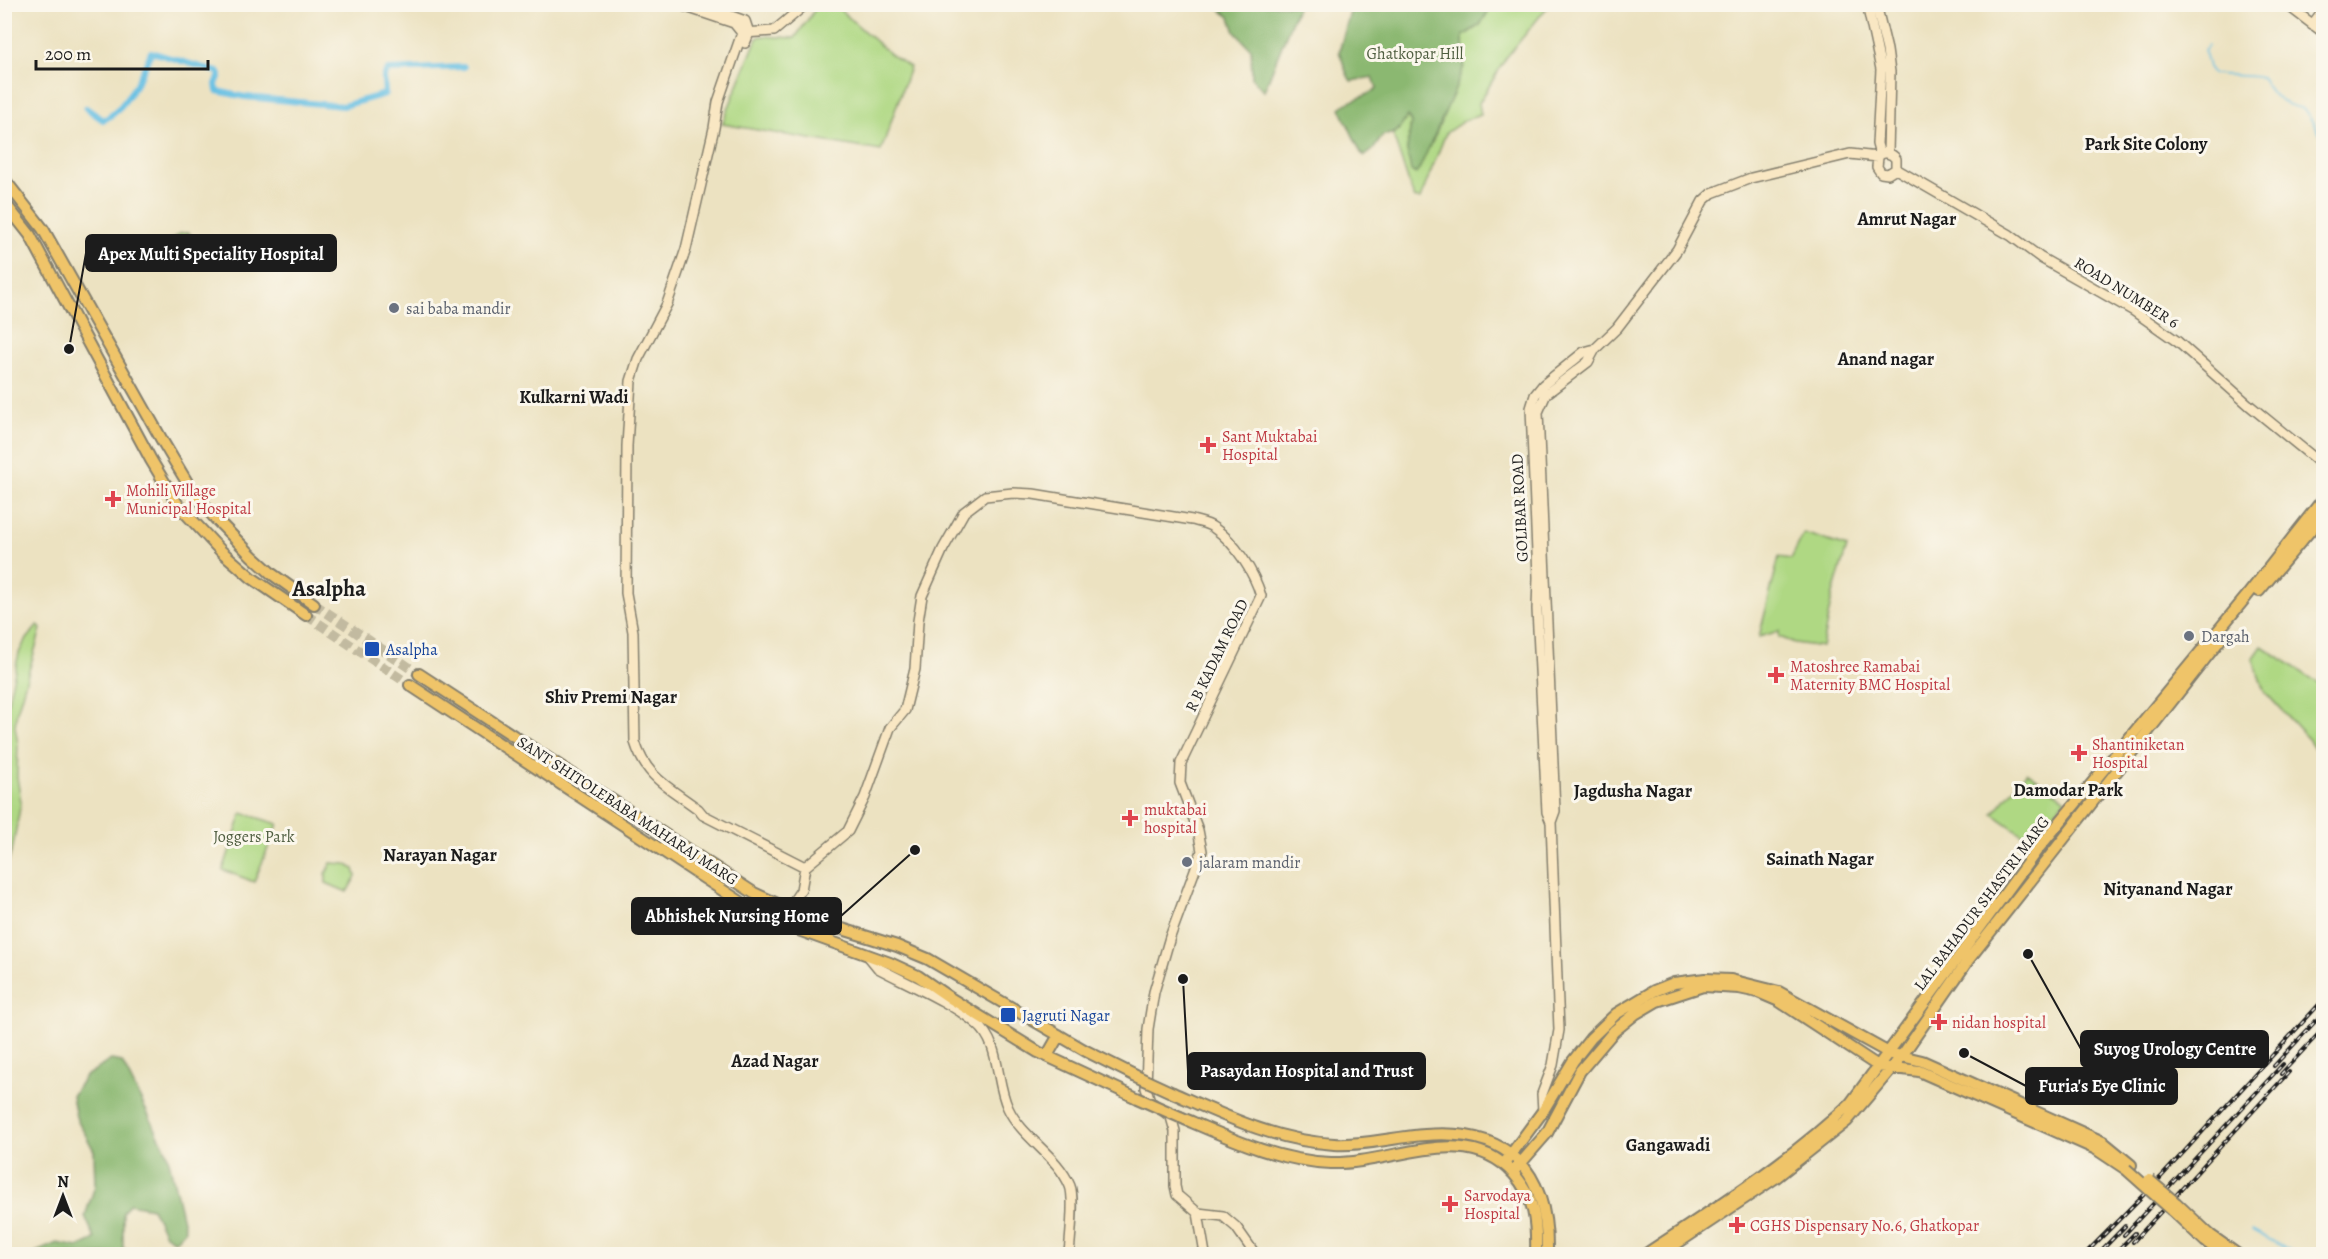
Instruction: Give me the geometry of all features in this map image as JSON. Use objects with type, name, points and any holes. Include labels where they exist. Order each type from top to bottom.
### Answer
[{"type":"main road","points":[[4,179],[43,229],[191,489],[252,556],[272,574],[314,604]]},
{"type":"main road","points":[[4,202],[30,235],[151,460],[178,504],[221,552],[252,578],[306,615]]},
{"type":"main road","points":[[99,363],[114,356]]},
{"type":"main road","name":"LAL BAHADUR SHASTRI MARG","points":[[1646,1254],[1769,1171],[1817,1135],[1851,1103],[2037,850],[2246,597],[2324,498]]},
{"type":"main road","name":"LAL BAHADUR SHASTRI MARG","points":[[1661,1254],[1775,1178],[1847,1121],[1901,1056],[1969,959],[2132,751],[2250,601],[2324,513]]},
{"type":"main road","name":"SANT SHITOLEBABA MAHARAJ MARG","points":[[419,674],[754,893],[805,917],[897,946],[928,959],[1059,1035],[1134,1075],[1257,1129],[1294,1140],[1336,1145],[1422,1135],[1468,1135],[1482,1138],[1512,1153],[1521,1162],[1538,1207]]},
{"type":"main road","name":"SANT SHITOLEBABA MAHARAJ MARG","points":[[410,685],[616,818],[765,918],[918,976],[965,1008],[1047,1056],[1137,1098],[1222,1135],[1285,1158],[1332,1163],[1353,1162],[1438,1148],[1465,1147],[1482,1151],[1504,1164]]},
{"type":"main road","points":[[435,701],[443,690]]},
{"type":"main road","points":[[799,932],[805,917]]},
{"type":"main road","points":[[1513,1172],[1552,1125],[1571,1076],[1591,1038],[1616,1014],[1654,991],[1674,983],[1696,980],[1731,980],[1762,986],[1889,1053],[1922,1062],[1936,1073],[2024,1111],[2096,1149],[2131,1169],[2174,1207],[2237,1254]]},
{"type":"main road","points":[[1798,1007],[1878,1066],[1936,1073]]},
{"type":"main road","points":[[1920,1028],[1916,1045],[1922,1062]]},
{"type":"main road","points":[[1047,1056],[1059,1035]]},
{"type":"main road","points":[[1546,1254],[1538,1207],[1513,1172],[1504,1164],[1571,1076]]},
{"type":"main road","points":[[1222,1135],[1229,1117]]},
{"type":"main road","points":[[2174,1207],[2205,1240],[2223,1254]]},
{"type":"main road","points":[[1536,1254],[1541,1228]]},
{"type":"street","points":[[677,4],[744,29],[774,31],[806,4]]},
{"type":"street","points":[[698,4],[745,21],[718,102],[686,249],[667,304],[638,359],[631,381],[627,456],[626,593],[633,633],[632,679],[635,742],[640,759],[649,772],[703,815],[805,867],[801,890],[778,923]]},
{"type":"street","points":[[744,29],[776,24],[797,4]]},
{"type":"street","points":[[1867,4],[1881,69],[1884,119]]},
{"type":"street","points":[[1876,4],[1890,72],[1882,155],[1876,164],[1881,173],[1891,174],[1896,169],[1896,159],[1882,155]]},
{"type":"street","points":[[2286,4],[2324,33]]},
{"type":"street","points":[[2312,25],[2324,9]]},
{"type":"street","name":"GOLIBAR ROAD","points":[[1543,1111],[1542,1094],[1553,1065],[1559,1030],[1551,822],[1547,812],[1542,722],[1540,553],[1531,408],[1535,395],[1543,385],[1584,352],[1595,350],[1617,328],[1677,250],[1704,201],[1712,193],[1751,177],[1850,154],[1882,155]]},
{"type":"street","name":"ROAD NUMBER 6","points":[[1896,169],[2010,235],[2041,258],[2143,317],[2178,342],[2249,405],[2324,466]]},
{"type":"street","name":"R B KADAM ROAD","points":[[805,867],[848,831],[865,796],[890,728],[905,710],[915,669],[922,596],[948,540],[964,512],[975,502],[985,496],[1013,493],[1033,494],[1192,520],[1215,528],[1243,558],[1257,581],[1261,596],[1181,763],[1180,783],[1198,830],[1202,851],[1170,937],[1154,992],[1148,1029],[1146,1088],[1150,1101],[1170,1118],[1175,1131],[1177,1195],[1198,1213]]},
{"type":"street","points":[[869,957],[878,968],[946,1004],[977,1024],[988,1037],[1003,1094],[1017,1123],[1050,1159],[1071,1189],[1069,1254]]},
{"type":"street","points":[[1553,1065],[1571,1076]]},
{"type":"street","points":[[1205,1254],[1198,1213],[1223,1216],[1236,1227],[1255,1254]]},
{"type":"green space","points":[[818,5],[837,7],[891,55],[910,67],[881,151],[722,124],[757,38],[762,36],[795,38]]},
{"type":"green space","points":[[1213,5],[1298,5],[1264,91],[1252,78],[1251,49],[1235,32],[1230,17]]},
{"type":"green space","name":"Ghatkopar Hill","points":[[1352,5],[1492,5],[1480,25],[1463,36],[1464,66],[1417,174],[1411,171],[1407,150],[1411,122],[1408,116],[1398,130],[1383,135],[1373,150],[1365,156],[1361,153],[1340,108],[1377,88],[1373,77],[1351,81],[1339,52]]},
{"type":"green space","points":[[1492,5],[1549,5],[1506,58],[1479,103],[1481,115],[1465,120],[1446,133],[1420,199],[1414,198],[1393,135],[1407,116],[1411,122],[1407,150],[1432,143],[1464,66],[1463,36],[1480,25]]},
{"type":"green space","points":[[181,233],[189,233],[193,237],[195,256],[184,263],[170,241]]},
{"type":"green space","points":[[1804,533],[1847,547],[1832,597],[1822,647],[1795,643],[1779,637],[1779,631],[1759,637],[1779,557],[1791,559]]},
{"type":"green space","points":[[38,625],[41,629],[15,726],[18,744],[17,777],[21,802],[13,846],[5,871],[5,714],[19,653]]},
{"type":"green space","points":[[2262,646],[2323,686],[2323,761],[2309,740],[2264,691],[2253,659]]},
{"type":"green space","points":[[2027,772],[2065,799],[2033,842],[1993,814]]},
{"type":"green space","name":"Joggers Park","points":[[242,813],[278,824],[254,882],[223,870]]},
{"type":"green space","points":[[331,863],[346,864],[354,869],[356,876],[347,892],[326,883],[326,874]]},
{"type":"green space","points":[[111,1060],[122,1062],[167,1152],[185,1230],[175,1241],[165,1235],[152,1208],[129,1204],[123,1212],[123,1249],[179,1254],[35,1254],[57,1243],[78,1247],[95,1239],[85,1216],[95,1186],[94,1151],[76,1117],[72,1096],[84,1077]]},
{"type":"waterway","points":[[2208,45],[2204,50],[2212,74],[2261,77],[2278,99],[2288,105],[2304,109],[2324,139]]},
{"type":"waterway","points":[[86,108],[103,120],[111,116],[132,91],[151,52],[218,72],[220,75],[216,84],[217,91],[245,97],[343,106],[385,94],[384,76],[388,70],[464,67]]},
{"type":"waterway","points":[[2252,1230],[2296,1254]]},
{"type":"tunnel","points":[[314,604],[419,674]]},
{"type":"tunnel","points":[[306,615],[410,685]]},
{"type":"railway","points":[[2085,1254],[2161,1177],[2324,999]]},
{"type":"railway","points":[[2274,1066],[2324,1012]]},
{"type":"railway","points":[[2281,1074],[2324,1028]]},
{"type":"railway","points":[[2124,1235],[2283,1064]]},
{"type":"railway","points":[[2133,1242],[2289,1072]]},
{"type":"railway","points":[[2098,1254],[2125,1226]]},
{"type":"railway","points":[[2114,1254],[2135,1233]]},
{"type":"place","name":"sai baba mandir","points":[[394,308]]},
{"type":"place","name":"Apex Multi Speciality Hospital","points":[[69,349]]},
{"type":"place","name":"Sant Muktabai Hospital","points":[[1208,445]]},
{"type":"place","name":"Mohili Village Municipal Hospital","points":[[113,499]]},
{"type":"place","name":"Dargah","points":[[2189,636]]},
{"type":"place","name":"Asalpha","points":[[372,649]]},
{"type":"place","name":"Matoshree Ramabai Maternity BMC Hospital","points":[[1776,675]]},
{"type":"place","name":"Shantiniketan Hospital","points":[[2079,753]]},
{"type":"place","name":"muktabai hospital","points":[[1130,818]]},
{"type":"place","name":"Abhishek Nursing Home","points":[[915,850]]},
{"type":"place","name":"jalaram mandir","points":[[1187,862]]},
{"type":"place","name":"Suyog Urology Centre","points":[[2028,954]]},
{"type":"place","name":"Pasaydan Hospital and Trust","points":[[1183,979]]},
{"type":"place","name":"Jagruti Nagar","points":[[1008,1015]]},
{"type":"place","name":"nidan hospital","points":[[1939,1022]]},
{"type":"place","name":"Furia's Eye Clinic","points":[[1964,1053]]},
{"type":"place","name":"Sarvodaya Hospital","points":[[1450,1204]]},
{"type":"place","name":"CGHS Dispensary No.6, Ghatkopar","points":[[1737,1225]]},
{"type":"district","name":"Park Site Colony","points":[[2146,144]]},
{"type":"district","name":"Amrut Nagar","points":[[1907,219]]},
{"type":"district","name":"Anand nagar","points":[[1886,359]]},
{"type":"district","name":"Kulkarni Wadi","points":[[574,397]]},
{"type":"district","name":"Asalpha","points":[[329,588]]},
{"type":"district","name":"Shiv Premi Nagar","points":[[611,697]]},
{"type":"district","name":"Damodar Park","points":[[2068,790]]},
{"type":"district","name":"Jagdusha Nagar","points":[[1633,791]]},
{"type":"district","name":"Narayan Nagar","points":[[440,855]]},
{"type":"district","name":"Sainath Nagar","points":[[1820,859]]},
{"type":"district","name":"Nityanand Nagar","points":[[2168,889]]},
{"type":"district","name":"Azad Nagar","points":[[775,1061]]},
{"type":"district","name":"Gangawadi","points":[[1668,1145]]}]
